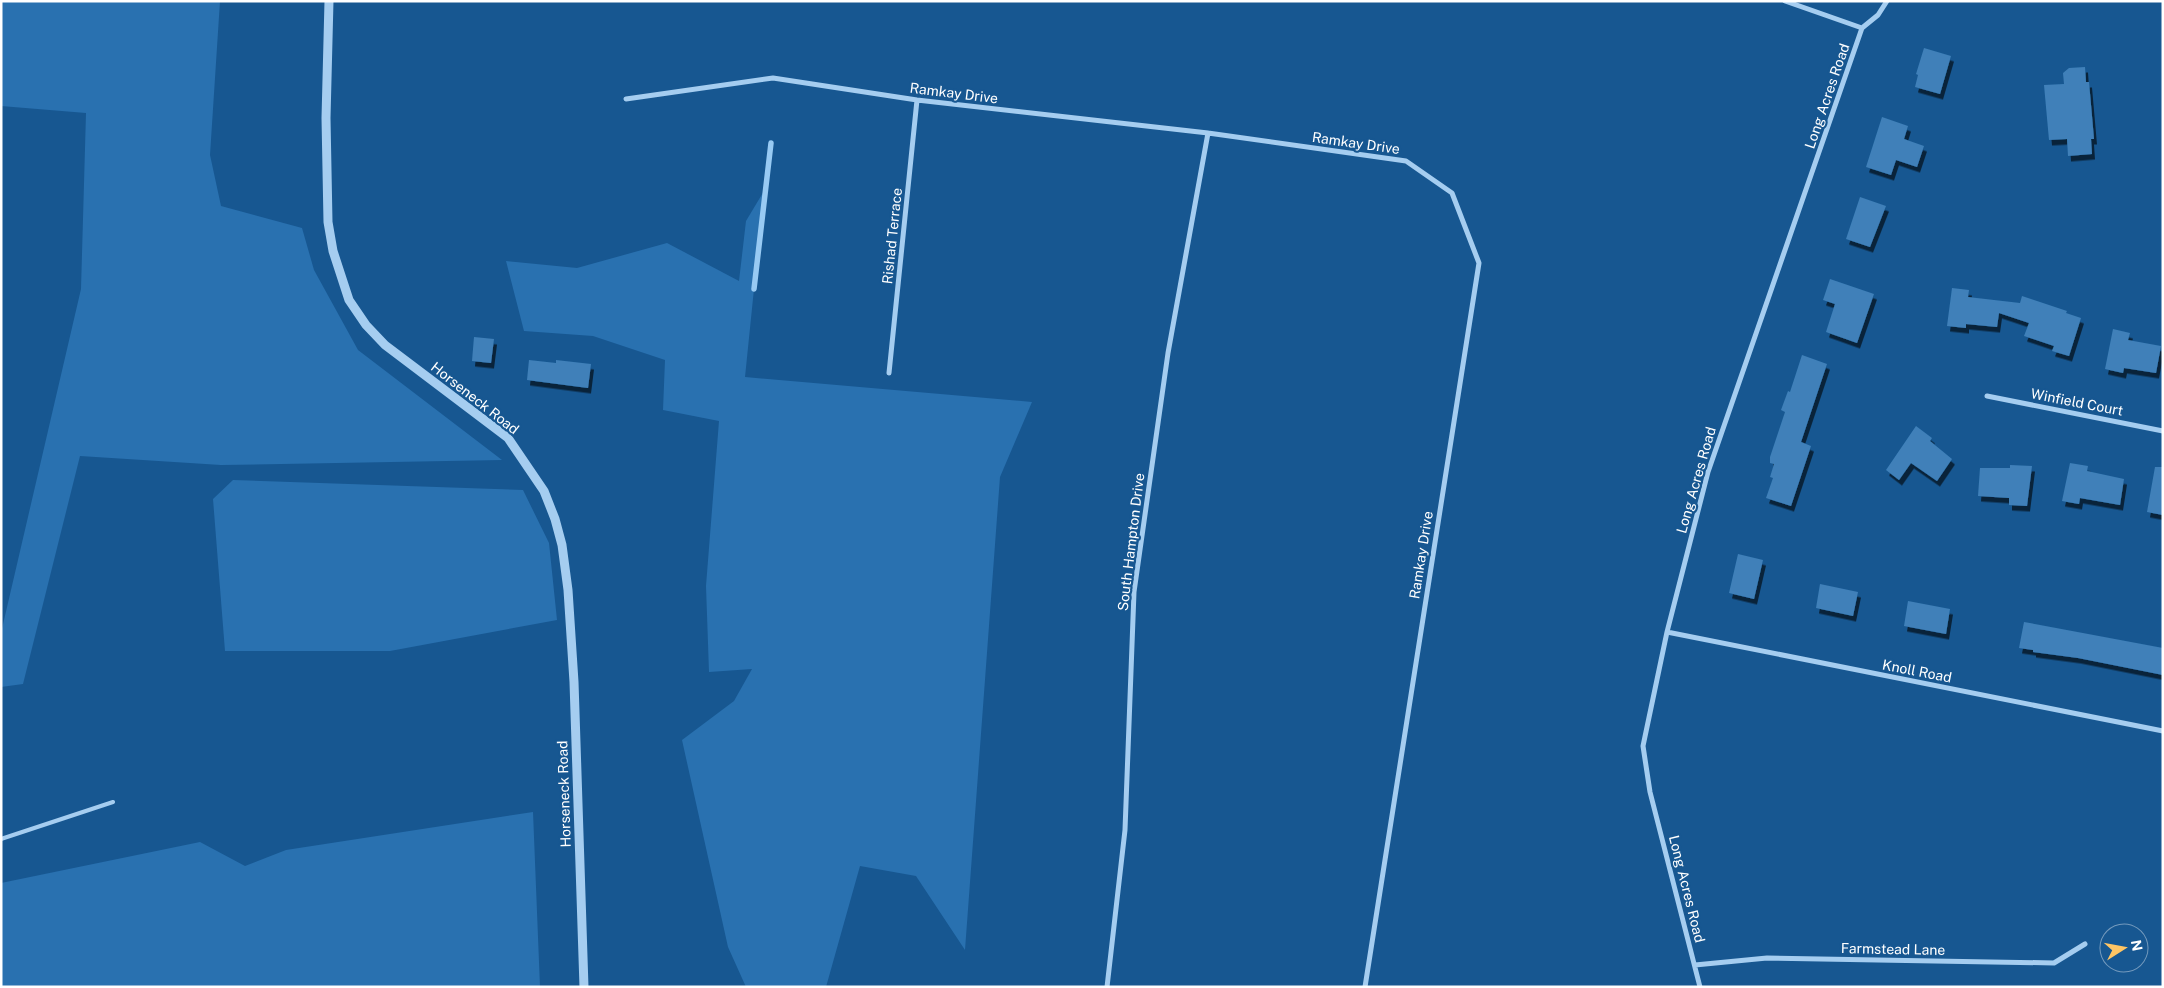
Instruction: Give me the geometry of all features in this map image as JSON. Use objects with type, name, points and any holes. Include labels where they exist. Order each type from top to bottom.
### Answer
[{"type":"street","name":"Horseneck Road","points":[[329,1],[326,128],[328,222],[333,252],[349,300],[366,325],[385,345],[508,438],[544,491],[555,519],[562,545],[568,590],[574,682],[584,987]]},
{"type":"street","points":[[1785,1],[1862,28]]},
{"type":"street","name":"Long Acres Road","points":[[1700,987],[1650,792],[1643,746],[1667,632],[1708,472],[1862,28],[1878,15],[1887,1]]},
{"type":"street","name":"Ramkay Drive","points":[[626,99],[773,78],[918,100],[1208,133],[1406,161],[1452,192],[1479,264],[1365,987]]},
{"type":"street","name":"Rishad Terrace","points":[[889,373],[918,100]]},
{"type":"street","name":"South Hampton Drive","points":[[1107,987],[1125,830],[1134,592],[1168,354],[1208,133]]},
{"type":"street","name":"Winfield Court","points":[[1987,396],[2163,431]]},
{"type":"street","name":"Knoll Road","points":[[1667,632],[2163,732]]},
{"type":"street","name":"Farmstead Lane","points":[[1695,965],[1767,958],[2054,964],[2085,944]]},
{"type":"lane","points":[[1,839],[113,802]]},
{"type":"shaded area","points":[[1,1],[220,1],[210,155],[221,206],[302,228],[314,270],[358,350],[502,460],[221,465],[80,456],[23,684],[1,687],[1,633],[81,289],[86,113],[1,106]]},
{"type":"shaded area","points":[[764,191],[745,377],[1032,402],[1000,477],[965,950],[916,876],[860,866],[826,987],[746,987],[728,947],[682,740],[734,701],[752,669],[709,672],[706,586],[719,421],[663,410],[665,360],[593,336],[524,331],[506,261],[577,268],[667,243],[739,281],[746,221]]},
{"type":"shaded area","points":[[233,480],[523,490],[549,543],[557,620],[390,651],[225,651],[213,499]]},
{"type":"shaded area","points":[[533,812],[540,987],[1,987],[1,883],[200,842],[245,866],[286,850]]},
{"type":"building","points":[[1924,48],[1951,56],[1940,94],[1915,87],[1918,75],[1916,74]]},
{"type":"building","points":[[2085,67],[2086,82],[2089,82],[2094,139],[2091,139],[2092,154],[2068,156],[2067,139],[2049,140],[2044,85],[2064,84],[2063,73],[2069,68]]},
{"type":"building","points":[[1882,117],[1908,126],[1904,139],[1924,146],[1917,167],[1896,160],[1891,175],[1866,167]]},
{"type":"building","points":[[1860,197],[1886,206],[1870,247],[1846,239]]},
{"type":"building","points":[[1830,279],[1874,294],[1857,343],[1826,332],[1835,304],[1823,300]]},
{"type":"building","points":[[1952,288],[1969,290],[1968,297],[2020,303],[2022,296],[2067,311],[2066,313],[2081,318],[2069,356],[2052,351],[2054,346],[2024,336],[2029,323],[1999,313],[1997,327],[1966,324],[1966,328],[1947,326]]},
{"type":"building","points":[[2113,329],[2130,333],[2128,340],[2161,346],[2156,373],[2124,368],[2123,373],[2105,369]]},
{"type":"building","points":[[474,337],[494,339],[491,363],[472,361]]},
{"type":"building","points":[[1802,355],[1827,364],[1801,442],[1811,446],[1791,506],[1766,498],[1773,478],[1770,477],[1774,464],[1770,463],[1770,457],[1785,412],[1781,410],[1788,391],[1790,392]]},
{"type":"building","points":[[529,360],[556,363],[556,360],[591,364],[588,388],[527,380]]},
{"type":"building","points":[[1916,426],[1932,438],[1930,441],[1952,459],[1937,481],[1911,463],[1899,480],[1886,470]]},
{"type":"building","points":[[2070,463],[2088,466],[2087,471],[2124,479],[2120,505],[2080,498],[2079,504],[2062,501]]},
{"type":"building","points":[[2010,465],[2032,466],[2027,506],[2009,505],[2009,498],[1978,496],[1980,468],[2010,468]]},
{"type":"building","points":[[2155,467],[2163,467],[2163,515],[2147,512]]},
{"type":"building","points":[[1738,554],[1763,560],[1754,599],[1729,593]]},
{"type":"building","points":[[1820,584],[1858,592],[1853,616],[1816,608]]},
{"type":"building","points":[[1908,601],[1950,609],[1946,634],[1904,626]]},
{"type":"building","points":[[2024,622],[2163,648],[2163,675],[2019,648]]},
{"type":"waterway","points":[[754,289],[771,143]]}]
